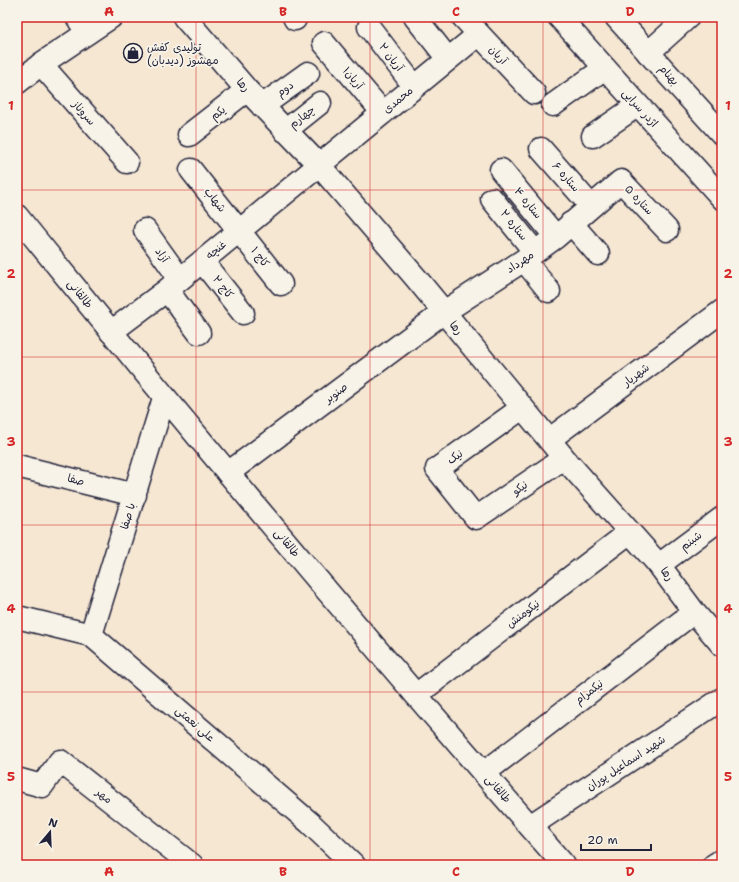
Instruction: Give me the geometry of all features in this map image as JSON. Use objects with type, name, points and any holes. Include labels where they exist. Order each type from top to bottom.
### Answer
[{"type":"street","points":[[17,83],[41,64],[82,25],[111,17]]},
{"type":"street","name":"رها","points":[[184,17],[255,98],[318,165],[444,312],[522,408],[550,439],[564,458],[659,564],[694,612],[722,645]]},
{"type":"street","points":[[415,17],[448,59]]},
{"type":"street","name":"آریان","points":[[463,17],[534,93]]},
{"type":"street","name":"اژدر سرایی","points":[[559,17],[722,198]]},
{"type":"street","name":"بهنام","points":[[616,17],[722,134]]},
{"type":"street","points":[[648,52],[688,17]]},
{"type":"street","name":"آریان ۲","points":[[369,27],[414,86]]},
{"type":"street","name":"محمدی","points":[[318,165],[479,34]]},
{"type":"street","name":"آریان۱","points":[[324,43],[382,113]]},
{"type":"street","name":"سروناز","points":[[41,64],[127,162]]},
{"type":"street","points":[[554,104],[605,68]]},
{"type":"street","name":"دوم","points":[[255,98],[308,73]]},
{"type":"street","name":"یکم","points":[[190,135],[255,98]]},
{"type":"street","name":"چهارم","points":[[285,131],[320,103]]},
{"type":"street","points":[[594,136],[638,105]]},
{"type":"street","name":"ستاره ۶","points":[[541,148],[591,206]]},
{"type":"street","name":"غنچه","points":[[111,332],[202,261],[318,165]]},
{"type":"street","name":"شهاب","points":[[191,170],[239,230]]},
{"type":"street","name":"ستاره ۴","points":[[501,170],[563,230],[598,254]]},
{"type":"street","name":"ستاره ۵","points":[[591,206],[621,180],[667,230]]},
{"type":"street","name":"ستاره ۲","points":[[492,199],[530,256],[549,291]]},
{"type":"street","name":"مهرداد","points":[[444,312],[530,256],[591,206]]},
{"type":"street","name":"طالقانی","points":[[17,216],[164,398],[416,695],[564,865]]},
{"type":"street","name":"آزاد","points":[[145,230],[173,284]]},
{"type":"street","name":"کاج ۱","points":[[239,230],[281,284]]},
{"type":"street","name":"کاج ۲","points":[[202,261],[243,313]]},
{"type":"street","points":[[173,284],[199,333]]},
{"type":"street","name":"شهریار","points":[[550,439],[722,311]]},
{"type":"street","name":"صنوبر","points":[[228,473],[444,312]]},
{"type":"street","name":"با صفا","points":[[91,635],[164,398]]},
{"type":"street","name":"نیک","points":[[476,518],[437,470],[522,408]]},
{"type":"street","name":"نیکو","points":[[476,518],[564,458]]},
{"type":"street","name":"صفا","points":[[17,466],[135,495]]},
{"type":"street","name":"شبنم","points":[[659,564],[722,518]]},
{"type":"street","name":"نیکومنش","points":[[416,695],[630,532]]},
{"type":"street","name":"نیکمرام","points":[[484,773],[694,612]]},
{"type":"street","name":"علی نعمتی","points":[[17,617],[91,635],[310,823],[354,865]]},
{"type":"street","name":"شهید اسماعیل پوران","points":[[530,826],[722,700]]},
{"type":"street","name":"مهر","points":[[17,779],[42,786],[60,762],[192,865]]},
{"type":"street","points":[[714,865],[722,860]]},
{"type":"place","name":"تولیدی کفش مهشوز (دیدبان)","points":[[133,53]]}]
